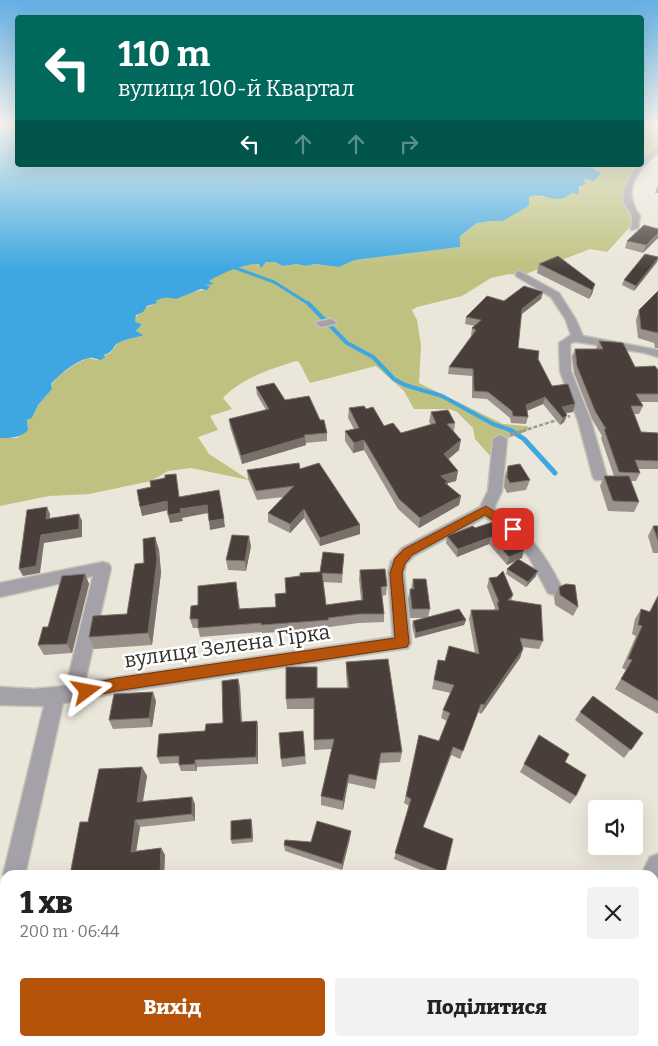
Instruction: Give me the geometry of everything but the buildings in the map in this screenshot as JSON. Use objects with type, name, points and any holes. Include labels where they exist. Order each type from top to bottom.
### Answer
[{"type":"street","points":[[634,228],[636,216],[627,205],[625,198],[628,187],[637,172]]},
{"type":"street","points":[[519,274],[555,295],[571,320],[578,339]]},
{"type":"street","points":[[600,477],[582,413],[571,391],[565,369],[563,354],[565,343],[571,338],[648,350],[658,354]]},
{"type":"street","points":[[507,437],[495,491],[486,510],[513,529],[535,554],[554,588]]},
{"type":"street","name":"вулиця Зелена Гірка","points":[[0,696],[22,699],[64,696],[116,684],[402,643],[396,573],[399,562],[408,552],[486,510]]},
{"type":"street","points":[[0,590],[103,568],[64,696],[15,870]]},
{"type":"path","points":[[507,437],[528,428],[582,413]]},
{"type":"green space","points":[[598,172],[639,172],[627,197],[638,216],[637,229],[629,228],[607,252],[590,249],[523,275],[508,274],[491,278],[462,296],[417,307],[412,310],[417,320],[421,345],[419,383],[503,424],[527,426],[529,429],[502,440],[494,460],[475,439],[473,428],[457,412],[449,409],[414,409],[404,391],[376,366],[310,383],[299,362],[296,361],[257,375],[230,391],[223,398],[232,409],[210,416],[218,430],[198,437],[209,454],[249,480],[191,468],[168,471],[151,481],[89,494],[49,496],[0,506],[0,438],[17,438],[28,429],[27,420],[32,418],[38,405],[52,389],[51,385],[59,376],[74,365],[88,358],[97,360],[111,352],[118,343],[132,337],[139,337],[136,331],[142,324],[134,322],[136,317],[140,311],[156,303],[158,299],[204,290],[207,284],[214,284],[208,281],[235,268],[250,264],[263,265],[266,262],[275,262],[283,266],[315,264],[339,267],[355,260],[460,247],[460,236],[477,223],[503,221],[529,206],[529,197],[534,194],[542,197],[579,192],[582,181],[600,173]]},
{"type":"water","points":[[0,172],[601,173],[594,181],[585,179],[583,181],[586,183],[579,187],[579,194],[571,193],[561,199],[539,196],[529,197],[529,206],[503,221],[477,223],[460,236],[460,247],[355,260],[339,267],[315,264],[283,266],[275,262],[266,262],[261,268],[259,264],[253,264],[239,267],[209,281],[214,284],[205,285],[210,286],[207,290],[201,289],[176,299],[166,298],[158,300],[156,301],[157,303],[147,306],[143,312],[136,315],[135,322],[142,324],[136,331],[143,335],[116,344],[101,360],[89,358],[68,368],[51,384],[52,389],[38,405],[32,418],[27,420],[28,430],[16,437],[0,438]]},
{"type":"waterway","points":[[230,266],[274,282],[309,304]]},
{"type":"waterway","points":[[309,304],[347,343],[373,357],[394,379],[405,385],[442,396],[493,424],[513,431]]},
{"type":"waterway","points":[[510,430],[524,439],[555,473]]},
{"type":"route","points":[[87,691],[116,684],[402,643],[396,573],[399,562],[408,552],[486,510],[513,529]]}]
